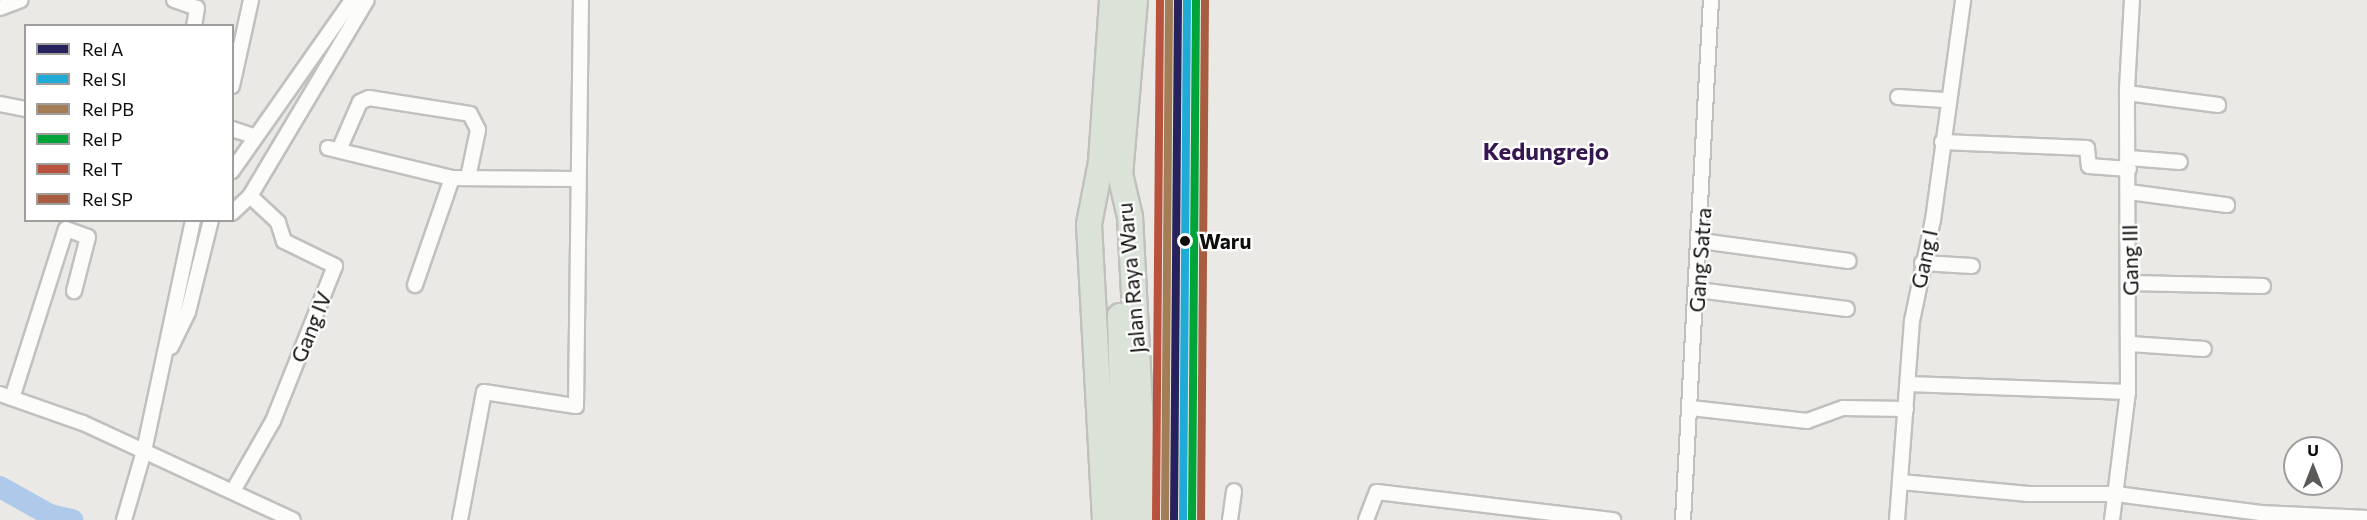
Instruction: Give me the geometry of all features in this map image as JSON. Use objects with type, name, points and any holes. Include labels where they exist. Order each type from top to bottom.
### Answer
[{"type":"highway","name":"Jalan Raya Waru","points":[[1112,0],[1110,168],[1130,217],[1146,520]]},
{"type":"highway","name":"Jalan Raya Waru","points":[[1105,520],[1089,224],[1110,168],[1135,0]]},
{"type":"highway","points":[[1110,168],[1110,338],[1119,393],[1125,520]]},
{"type":"street","points":[[0,8],[21,0]]},
{"type":"street","points":[[174,0],[197,8],[194,24]]},
{"type":"street","points":[[234,77],[251,0]]},
{"type":"street","points":[[234,168],[253,136],[352,0]]},
{"type":"street","points":[[234,211],[250,196],[367,0]]},
{"type":"street","points":[[460,520],[484,392],[576,406],[576,179],[581,0]]},
{"type":"street","name":"Gang Satra","points":[[1683,520],[1701,241],[1712,0]]},
{"type":"street","name":"Gang I","points":[[1897,520],[1908,384],[1922,263],[1942,142],[1945,100],[1963,0]]},
{"type":"street","name":"Gang III","points":[[2112,520],[2128,392],[2130,344],[2127,93],[2132,0]]},
{"type":"street","points":[[2127,93],[2218,105]]},
{"type":"street","points":[[1899,97],[1945,100]]},
{"type":"street","points":[[468,178],[478,130],[470,114],[369,98],[360,102],[334,149],[452,178],[576,179]]},
{"type":"street","points":[[0,104],[24,109]]},
{"type":"street","points":[[234,130],[253,136]]},
{"type":"street","points":[[1942,142],[2087,148],[2089,166],[2180,162]]},
{"type":"street","points":[[415,285],[452,178]]},
{"type":"street","points":[[2128,192],[2227,205]]},
{"type":"street","name":"Gang IV","points":[[233,491],[273,421],[335,266],[284,241],[278,222],[250,196]]},
{"type":"street","points":[[124,520],[144,451],[193,222]]},
{"type":"street","points":[[160,370],[188,312],[210,222]]},
{"type":"street","points":[[74,291],[88,237],[66,229],[6,396],[144,451],[293,520]]},
{"type":"street","points":[[1701,241],[1849,261]]},
{"type":"street","points":[[1922,263],[1972,266]]},
{"type":"street","points":[[2131,283],[2263,286]]},
{"type":"street","points":[[1698,290],[1847,309]]},
{"type":"street","points":[[2130,344],[2204,349]]},
{"type":"street","points":[[1908,384],[2128,392]]},
{"type":"street","points":[[1691,408],[1807,421],[1843,408],[1906,410]]},
{"type":"street","points":[[1901,482],[2039,494],[2116,494],[2261,513],[2367,518]]},
{"type":"street","points":[[1230,520],[1234,491]]},
{"type":"street","points":[[1366,520],[1377,492],[1613,520]]},
{"type":"waterway","points":[[0,487],[50,515],[72,520]]},
{"type":"rail line","name":"T","points":[[1156,520],[1160,0]]},
{"type":"rail line","name":"PB","points":[[1165,520],[1169,0]]},
{"type":"rail line","name":"A","points":[[1174,520],[1178,0]]},
{"type":"rail line","name":"SI","points":[[1183,520],[1187,0]]},
{"type":"rail line","name":"P","points":[[1192,520],[1196,0]]},
{"type":"rail line","name":"SP","points":[[1201,520],[1205,0]]},
{"type":"place","name":"Waru","points":[[1185,241]]},
{"type":"district","name":"Kedungrejo","points":[[1546,151]]}]
